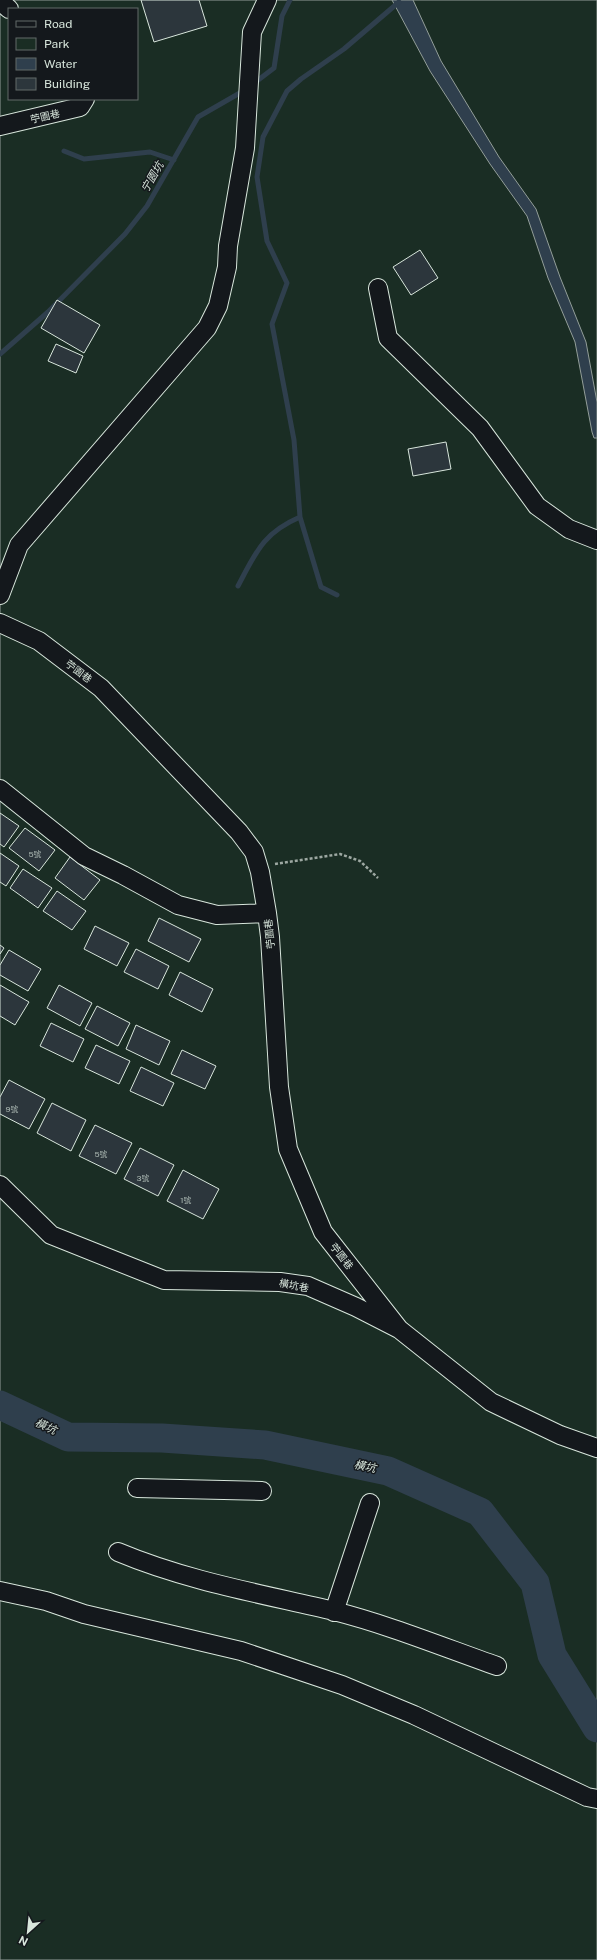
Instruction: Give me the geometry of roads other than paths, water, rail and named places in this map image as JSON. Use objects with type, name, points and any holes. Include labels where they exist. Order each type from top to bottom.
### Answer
[{"type":"street","points":[[0,0],[8,8]]},
{"type":"street","points":[[0,595],[19,544],[207,328],[218,306],[226,267],[228,246],[245,148],[252,32],[267,0]]},
{"type":"street","name":"苧園巷","points":[[0,126],[80,107],[84,100]]},
{"type":"street","points":[[378,288],[388,338],[480,428],[538,506],[568,529],[597,540]]},
{"type":"street","name":"苧園巷","points":[[0,623],[38,641],[101,688],[239,832],[254,852],[267,914],[270,937],[279,1087],[288,1149],[323,1232],[399,1329]]},
{"type":"street","points":[[0,789],[84,856],[123,874],[178,905],[217,915],[267,914]]},
{"type":"street","name":"橫坑巷","points":[[0,1185],[51,1235],[164,1280],[280,1282],[308,1286],[399,1329],[491,1402],[560,1435],[597,1448]]},
{"type":"street","points":[[137,1488],[262,1491]]},
{"type":"street","points":[[334,1612],[370,1504]]},
{"type":"street","points":[[118,1552],[142,1562],[223,1585],[334,1612],[399,1631],[497,1666]]},
{"type":"street","points":[[0,1591],[46,1601],[98,1618],[241,1651],[342,1684],[414,1715],[586,1797],[597,1799]]},
{"type":"water","points":[[392,0],[413,0],[441,61],[499,157],[536,209],[560,277],[586,342],[597,402],[597,438],[594,438],[592,432],[575,342],[548,278],[527,216],[490,164],[430,71]]},
{"type":"waterway","name":"宁園坑","points":[[253,84],[274,68],[282,16],[290,0]]},
{"type":"waterway","points":[[337,595],[321,587],[300,517],[294,440],[272,324],[287,283],[267,241],[257,177],[263,137],[287,91],[301,79],[344,49],[399,2]]},
{"type":"waterway","name":"宁園坑","points":[[0,354],[48,312],[125,234],[147,206],[198,117],[245,90]]},
{"type":"waterway","points":[[64,151],[84,159],[150,152],[174,160]]},
{"type":"waterway","points":[[238,586],[256,553],[269,537],[287,523],[300,517]]},
{"type":"waterway","name":"橫坑","points":[[0,1405],[68,1437],[162,1438],[265,1445],[388,1471],[480,1512],[535,1583],[552,1655],[597,1728]]}]
